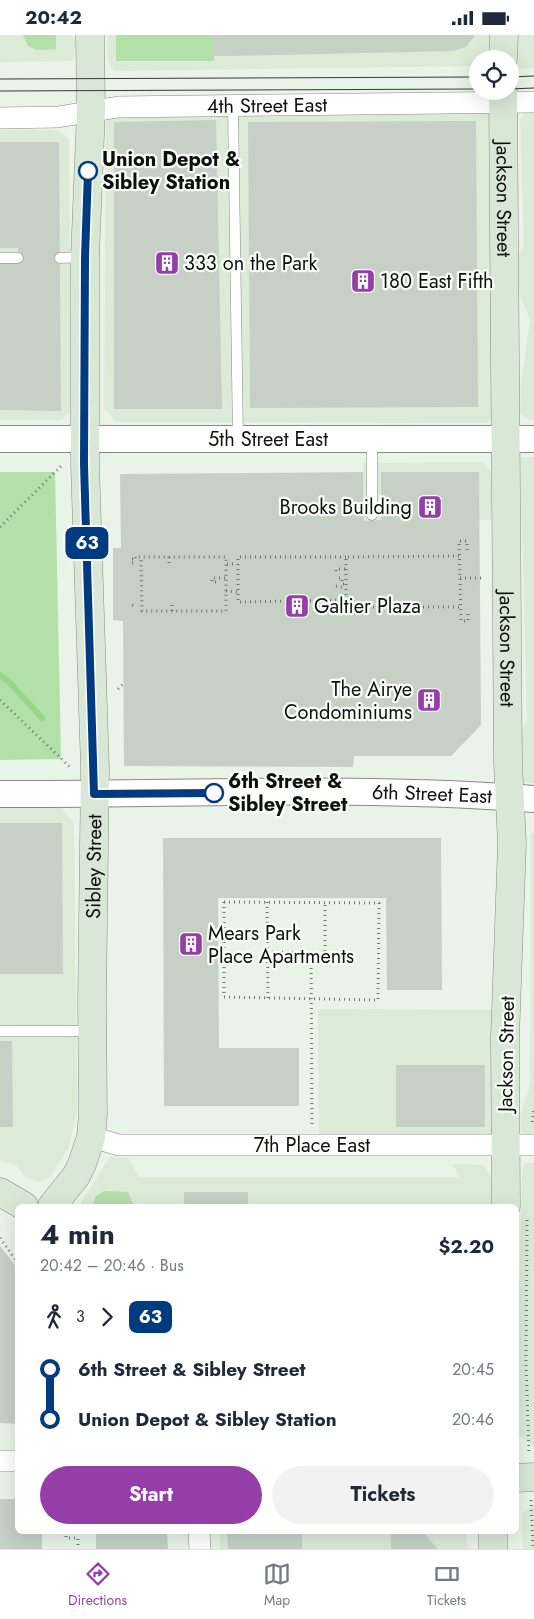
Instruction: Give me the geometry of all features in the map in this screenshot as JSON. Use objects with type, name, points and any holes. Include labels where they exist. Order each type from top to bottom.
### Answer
[{"type":"main road","name":"Sibley Street","points":[[54,1204],[80,1170],[91,1137],[93,1114],[94,794],[85,439],[72,258],[91,111],[90,35]]},
{"type":"main road","points":[[503,50],[504,35]]},
{"type":"main road","name":"Jackson Street","points":[[503,100],[508,763],[522,798],[512,843],[505,1038],[505,1145],[516,1204]]},
{"type":"main road","points":[[0,1192],[21,1204]]},
{"type":"main road","points":[[519,1478],[534,1477]]},
{"type":"main road","points":[[493,1534],[493,1549]]},
{"type":"street","name":"4th Street East","points":[[0,118],[58,117],[118,107],[233,107],[469,98]]},
{"type":"street","name":"4th Street East","points":[[519,100],[534,102]]},
{"type":"street","name":"5th Street East","points":[[0,439],[534,439]]},
{"type":"street","name":"6th Street East","points":[[0,794],[326,791],[522,798]]},
{"type":"street","name":"7th Place East","points":[[91,1137],[120,1145],[474,1147],[534,1145]]},
{"type":"street","points":[[0,1461],[15,1461]]},
{"type":"street","points":[[199,1534],[200,1549]]},
{"type":"lane","points":[[233,107],[238,439]]},
{"type":"lane","points":[[0,258],[18,258]]},
{"type":"lane","points":[[372,439],[372,515]]},
{"type":"lane","points":[[0,1031],[92,1031]]},
{"type":"path","points":[[0,527],[63,464]]},
{"type":"path","points":[[467,551],[467,541],[459,541],[461,621],[468,621],[468,613]]},
{"type":"path","points":[[346,600],[238,602],[238,557],[459,556]]},
{"type":"path","points":[[133,561],[140,557],[226,557],[226,611],[142,611],[140,557]]},
{"type":"path","points":[[169,557],[169,563]]},
{"type":"path","points":[[346,557],[346,607],[460,607]]},
{"type":"path","points":[[226,564],[238,564]]},
{"type":"path","points":[[339,571],[336,569],[346,569]]},
{"type":"path","points":[[216,582],[212,581],[212,578],[226,578]]},
{"type":"path","points":[[339,578],[342,579],[342,584],[346,586]]},
{"type":"path","points":[[460,578],[480,578]]},
{"type":"path","points":[[339,586],[336,588],[346,586]]},
{"type":"path","points":[[226,591],[238,591]]},
{"type":"path","points":[[172,605],[172,612]]},
{"type":"path","points":[[0,700],[71,769]]},
{"type":"path","points":[[224,902],[267,902],[379,903],[378,1000],[224,997],[224,902]]},
{"type":"path","points":[[267,902],[268,998]]},
{"type":"path","points":[[267,952],[325,953],[325,903]]},
{"type":"path","points":[[310,953],[312,1131]]},
{"type":"path","points":[[519,1217],[525,1241],[527,1421]]},
{"type":"path","points":[[0,1238],[15,1256]]},
{"type":"path","points":[[66,1534],[66,1538],[78,1538],[78,1549]]},
{"type":"shaded area","points":[[0,35],[72,35],[76,39],[73,61],[0,62]]},
{"type":"shaded area","points":[[107,35],[491,35],[491,50],[469,50],[469,66],[114,71],[108,61]]},
{"type":"shaded area","points":[[518,35],[534,35],[534,68],[520,69],[519,50],[517,50]]},
{"type":"shaded area","points":[[486,112],[493,120],[494,416],[487,423],[115,422],[104,408],[106,122],[112,113]]},
{"type":"shaded area","points":[[525,113],[534,113],[534,420],[526,419],[520,413],[521,384],[530,320],[518,290],[518,256],[524,245],[520,119]]},
{"type":"shaded area","points":[[0,130],[59,130],[69,139],[71,386],[76,394],[76,408],[61,420],[0,420]]},
{"type":"shaded area","points":[[520,457],[534,457],[534,783],[520,783],[519,736],[527,721]]},
{"type":"shaded area","name":"Brooks Building","points":[[482,462],[491,472],[491,520],[364,521],[363,463]]},
{"type":"shaded area","points":[[0,807],[61,807],[74,824],[77,1112],[69,1147],[51,1176],[38,1182],[25,1177],[17,1166],[0,1160]]},
{"type":"shaded area","points":[[534,831],[534,1136],[526,1136],[521,1130],[520,1116],[530,1085],[531,834]]},
{"type":"shaded area","points":[[318,1009],[497,1010],[492,1134],[485,1140],[319,1139]]},
{"type":"shaded area","points":[[110,1157],[128,1158],[139,1177],[460,1177],[452,1164],[484,1165],[493,1181],[494,1203],[493,1204],[80,1204]]},
{"type":"shaded area","points":[[524,1163],[534,1163],[534,1446],[519,1435],[519,1304],[522,1176]]},
{"type":"shaded area","points":[[534,1504],[534,1549],[523,1549],[522,1514]]},
{"type":"shaded area","points":[[220,1534],[466,1534],[469,1549],[220,1549]]},
{"type":"green space","points":[[23,35],[56,35],[56,49],[37,50],[28,46]]},
{"type":"green space","points":[[116,35],[214,35],[214,61],[116,61]]},
{"type":"green space","points":[[0,472],[55,472],[61,759],[0,760]]},
{"type":"green space","points":[[104,1191],[128,1192],[133,1204],[93,1204],[96,1196]]},
{"type":"building","points":[[214,35],[475,35],[466,47],[453,51],[214,56]]},
{"type":"building","name":"333 on the Park","points":[[216,120],[222,409],[114,409],[114,122]]},
{"type":"building","name":"180 East Fifth","points":[[476,121],[478,407],[250,408],[248,122]]},
{"type":"building","points":[[0,142],[59,142],[61,411],[0,410],[0,263],[18,263],[18,248],[0,248]]},
{"type":"building","name":"Galtier Plaza","points":[[363,472],[364,521],[381,520],[381,472],[479,472],[481,725],[451,756],[354,756],[353,767],[124,766],[123,621],[113,620],[113,548],[121,548],[120,474]]},
{"type":"building","points":[[0,823],[62,823],[63,974],[0,974]]},
{"type":"building","name":"Mears Park Place Apartments","points":[[163,838],[441,838],[442,990],[387,990],[386,898],[218,898],[219,1048],[299,1048],[299,1106],[164,1106]]},
{"type":"building","points":[[0,1041],[12,1041],[13,1127],[0,1127]]},
{"type":"building","points":[[396,1065],[485,1065],[485,1127],[396,1127]]},
{"type":"building","points":[[184,1192],[248,1192],[248,1204],[184,1204]]},
{"type":"building","points":[[0,1246],[15,1265],[15,1424],[0,1423]]},
{"type":"building","points":[[0,1499],[15,1499],[15,1534],[42,1534],[42,1549],[0,1549]]},
{"type":"building","points":[[96,1534],[167,1534],[168,1549],[96,1549]]},
{"type":"building","points":[[227,1534],[302,1534],[302,1549],[228,1549]]},
{"type":"building","points":[[391,1534],[425,1534],[438,1549],[391,1549]]},
{"type":"waterway","points":[[0,675],[10,683],[42,718]]},
{"type":"tram line","points":[[519,77],[534,76]]},
{"type":"tram line","points":[[0,79],[469,77]]},
{"type":"tram line","points":[[519,89],[534,88]]},
{"type":"tram line","points":[[0,91],[469,89]]},
{"type":"bus line","name":"63","points":[[88,171],[85,257],[86,414],[84,464],[95,769],[94,794],[214,793]]},
{"type":"place","name":"Union Depot & Sibley Station","points":[[88,171]]},
{"type":"place","name":"333 on the Park","points":[[167,263]]},
{"type":"place","name":"180 East Fifth","points":[[363,281]]},
{"type":"place","name":"Brooks Building","points":[[430,507]]},
{"type":"place","name":"Galtier Plaza","points":[[297,606]]},
{"type":"place","name":"The Airye Condominiums","points":[[429,700]]},
{"type":"place","name":"6th Street & Sibley Street","points":[[214,793]]},
{"type":"place","name":"Mears Park Place Apartments","points":[[191,944]]}]
